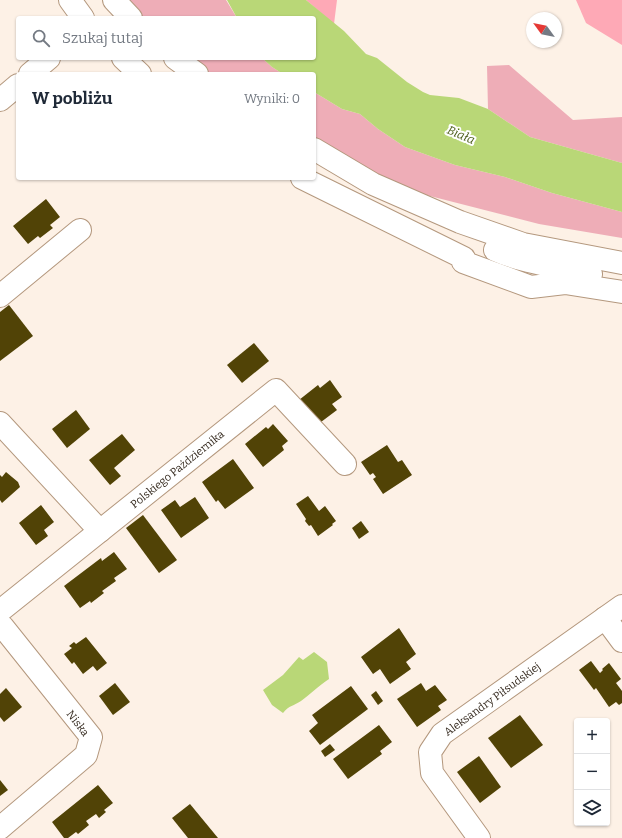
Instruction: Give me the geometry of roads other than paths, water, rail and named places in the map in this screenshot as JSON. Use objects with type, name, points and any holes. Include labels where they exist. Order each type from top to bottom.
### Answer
[{"type":"street","points":[[70,0],[82,16]]},
{"type":"street","points":[[114,0],[129,16]]},
{"type":"street","points":[[32,72],[46,60]]},
{"type":"street","points":[[125,60],[138,72]]},
{"type":"street","points":[[179,60],[194,72]]},
{"type":"street","points":[[0,100],[16,87]]},
{"type":"street","points":[[316,150],[373,184],[460,222],[523,244],[622,263]]},
{"type":"street","points":[[306,180],[464,258]]},
{"type":"street","points":[[0,296],[80,230]]},
{"type":"street","points":[[464,258],[465,255],[505,259],[500,253],[622,280]]},
{"type":"street","points":[[464,258],[463,262],[531,287],[565,283],[622,292]]},
{"type":"street","name":"Polskiego Października","points":[[0,611],[276,390],[345,464]]},
{"type":"street","points":[[0,423],[100,531]]},
{"type":"street","points":[[614,612],[622,641]]},
{"type":"street","name":"Aleksandry Piłsudskiej","points":[[478,838],[432,773],[430,752],[442,734],[614,612]]},
{"type":"street","name":"Niska","points":[[0,625],[4,627],[90,737],[86,755],[0,828]]},
{"type":"water","name":"Biała","points":[[227,0],[306,0],[344,31],[366,54],[377,58],[407,82],[423,92],[430,95],[459,98],[488,109],[530,137],[622,163],[622,212],[552,193],[505,177],[455,165],[405,147],[378,129],[360,114],[342,109],[316,93],[316,72],[280,72],[264,60],[316,60],[316,16],[236,16]]},
{"type":"water","points":[[314,652],[327,662],[329,679],[301,701],[287,708],[283,713],[272,705],[263,690],[283,675],[299,657],[303,660]]}]
